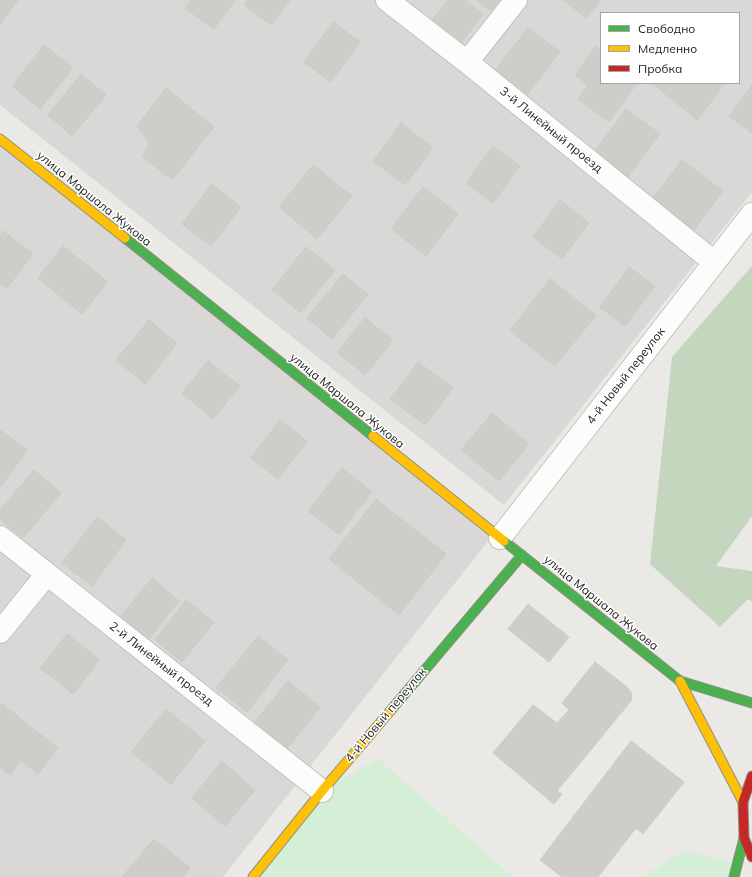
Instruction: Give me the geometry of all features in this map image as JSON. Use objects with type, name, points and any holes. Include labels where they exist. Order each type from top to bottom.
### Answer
[{"type":"main road","name":"улица Маршала Жукова","points":[[0,139],[680,681],[752,703]]},
{"type":"main road","name":"4-й Новый переулок","points":[[253,877],[322,791],[522,556]]},
{"type":"main road","name":"улица Маршала Жукова","points":[[680,681],[743,802]]},
{"type":"main road","points":[[734,877],[744,838],[743,802],[752,776]]},
{"type":"main road","points":[[744,838],[752,857]]},
{"type":"street","name":"3-й Линейный проезд","points":[[387,0],[467,62],[714,262]]},
{"type":"street","points":[[467,62],[516,0]]},
{"type":"street","name":"4-й Новый переулок","points":[[500,538],[752,214]]},
{"type":"street","name":"2-й Линейный проезд","points":[[0,537],[322,791]]},
{"type":"street","points":[[0,632],[47,574]]},
{"type":"shaded area","points":[[0,0],[752,0],[752,192],[504,505],[0,105]]},
{"type":"shaded area","points":[[0,138],[496,531],[223,877],[0,877]]},
{"type":"green space","points":[[752,266],[752,516],[716,566],[752,571],[752,602],[748,599],[720,627],[650,564],[672,357]]},
{"type":"green space","points":[[378,759],[513,877],[253,877],[322,791]]},
{"type":"green space","points":[[684,851],[737,864],[734,877],[642,877]]},
{"type":"building","points":[[0,0],[18,0],[0,24]]},
{"type":"building","points":[[191,0],[235,0],[214,29],[185,8]]},
{"type":"building","points":[[248,0],[290,0],[271,25],[244,5]]},
{"type":"building","points":[[448,0],[465,0],[483,14],[458,47],[429,24]]},
{"type":"building","points":[[476,0],[500,0],[491,11]]},
{"type":"building","points":[[563,0],[601,0],[587,18]]},
{"type":"building","points":[[333,22],[360,42],[331,82],[304,62]]},
{"type":"building","points":[[528,28],[560,52],[525,98],[493,73]]},
{"type":"building","points":[[44,45],[73,68],[40,109],[12,86]]},
{"type":"building","points":[[596,46],[600,49],[600,84],[636,84],[609,122],[578,99],[588,85],[575,75]]},
{"type":"building","points":[[81,74],[106,95],[72,136],[48,115]]},
{"type":"building","points":[[653,84],[724,84],[697,120]]},
{"type":"building","points":[[752,85],[752,133],[729,116]]},
{"type":"building","points":[[166,88],[214,127],[172,180],[143,157],[149,142],[137,126]]},
{"type":"building","points":[[626,109],[660,134],[628,177],[594,152]]},
{"type":"building","points":[[401,123],[433,148],[405,185],[373,161]]},
{"type":"building","points":[[493,146],[520,166],[493,203],[466,183]]},
{"type":"building","points":[[682,160],[723,191],[694,230],[652,199]]},
{"type":"building","points":[[313,165],[352,196],[317,239],[279,207]]},
{"type":"building","points":[[212,184],[241,207],[211,246],[182,224]]},
{"type":"building","points":[[423,187],[458,214],[426,256],[391,229]]},
{"type":"building","points":[[560,200],[589,223],[562,259],[533,237]]},
{"type":"building","points":[[3,231],[33,254],[7,288],[0,283],[0,235]]},
{"type":"building","points":[[63,246],[108,282],[82,314],[38,278]]},
{"type":"building","points":[[306,247],[335,270],[301,313],[272,290]]},
{"type":"building","points":[[629,267],[655,286],[625,326],[600,307]]},
{"type":"building","points":[[343,274],[368,294],[332,339],[307,318]]},
{"type":"building","points":[[550,279],[596,315],[555,366],[510,331]]},
{"type":"building","points":[[365,318],[393,340],[365,375],[337,352]]},
{"type":"building","points":[[149,320],[177,343],[145,384],[116,360]]},
{"type":"building","points":[[208,361],[240,386],[213,419],[182,393]]},
{"type":"building","points":[[418,362],[453,388],[425,425],[390,399]]},
{"type":"building","points":[[492,413],[529,444],[499,481],[461,450]]},
{"type":"building","points":[[280,420],[307,441],[278,479],[251,458]]},
{"type":"building","points":[[0,430],[28,450],[0,487]]},
{"type":"building","points":[[342,468],[372,492],[339,535],[308,511]]},
{"type":"building","points":[[34,470],[61,493],[23,538],[0,519],[0,510]]},
{"type":"building","points":[[376,499],[446,554],[399,615],[329,559]]},
{"type":"building","points":[[97,517],[126,540],[92,586],[62,563]]},
{"type":"building","points":[[152,578],[179,601],[149,639],[121,616]]},
{"type":"building","points":[[186,600],[214,622],[182,662],[155,640]]},
{"type":"building","points":[[528,604],[569,637],[549,662],[508,629]]},
{"type":"building","points":[[67,634],[100,660],[73,694],[40,668]]},
{"type":"building","points":[[258,636],[288,660],[247,712],[216,688]]},
{"type":"building","points":[[595,662],[627,687],[632,694],[631,701],[557,791],[562,794],[554,804],[493,753],[533,705],[557,723],[569,710],[562,703]]},
{"type":"building","points":[[288,681],[320,707],[286,750],[253,724]]},
{"type":"building","points":[[1,703],[58,748],[38,774],[21,760],[10,775],[0,767]]},
{"type":"building","points":[[166,709],[205,741],[171,784],[131,752]]},
{"type":"building","points":[[631,741],[684,782],[643,834],[636,828],[598,877],[562,877],[540,860]]},
{"type":"building","points":[[222,761],[255,790],[225,826],[192,798]]},
{"type":"building","points":[[154,839],[190,868],[182,877],[122,877]]},
{"type":"traffic: fast","points":[[125,238],[373,436]]},
{"type":"traffic: fast","points":[[504,541],[680,681],[752,703]]},
{"type":"traffic: fast","points":[[391,710],[522,555]]},
{"type":"traffic: fast","points":[[734,877],[744,838]]},
{"type":"traffic: slow","points":[[0,139],[125,238]]},
{"type":"traffic: slow","points":[[373,436],[504,541]]},
{"type":"traffic: slow","points":[[680,681],[743,802]]},
{"type":"traffic: slow","points":[[253,877],[322,791],[391,710]]},
{"type":"traffic: jam","points":[[752,776],[743,802],[744,838],[752,857]]}]
